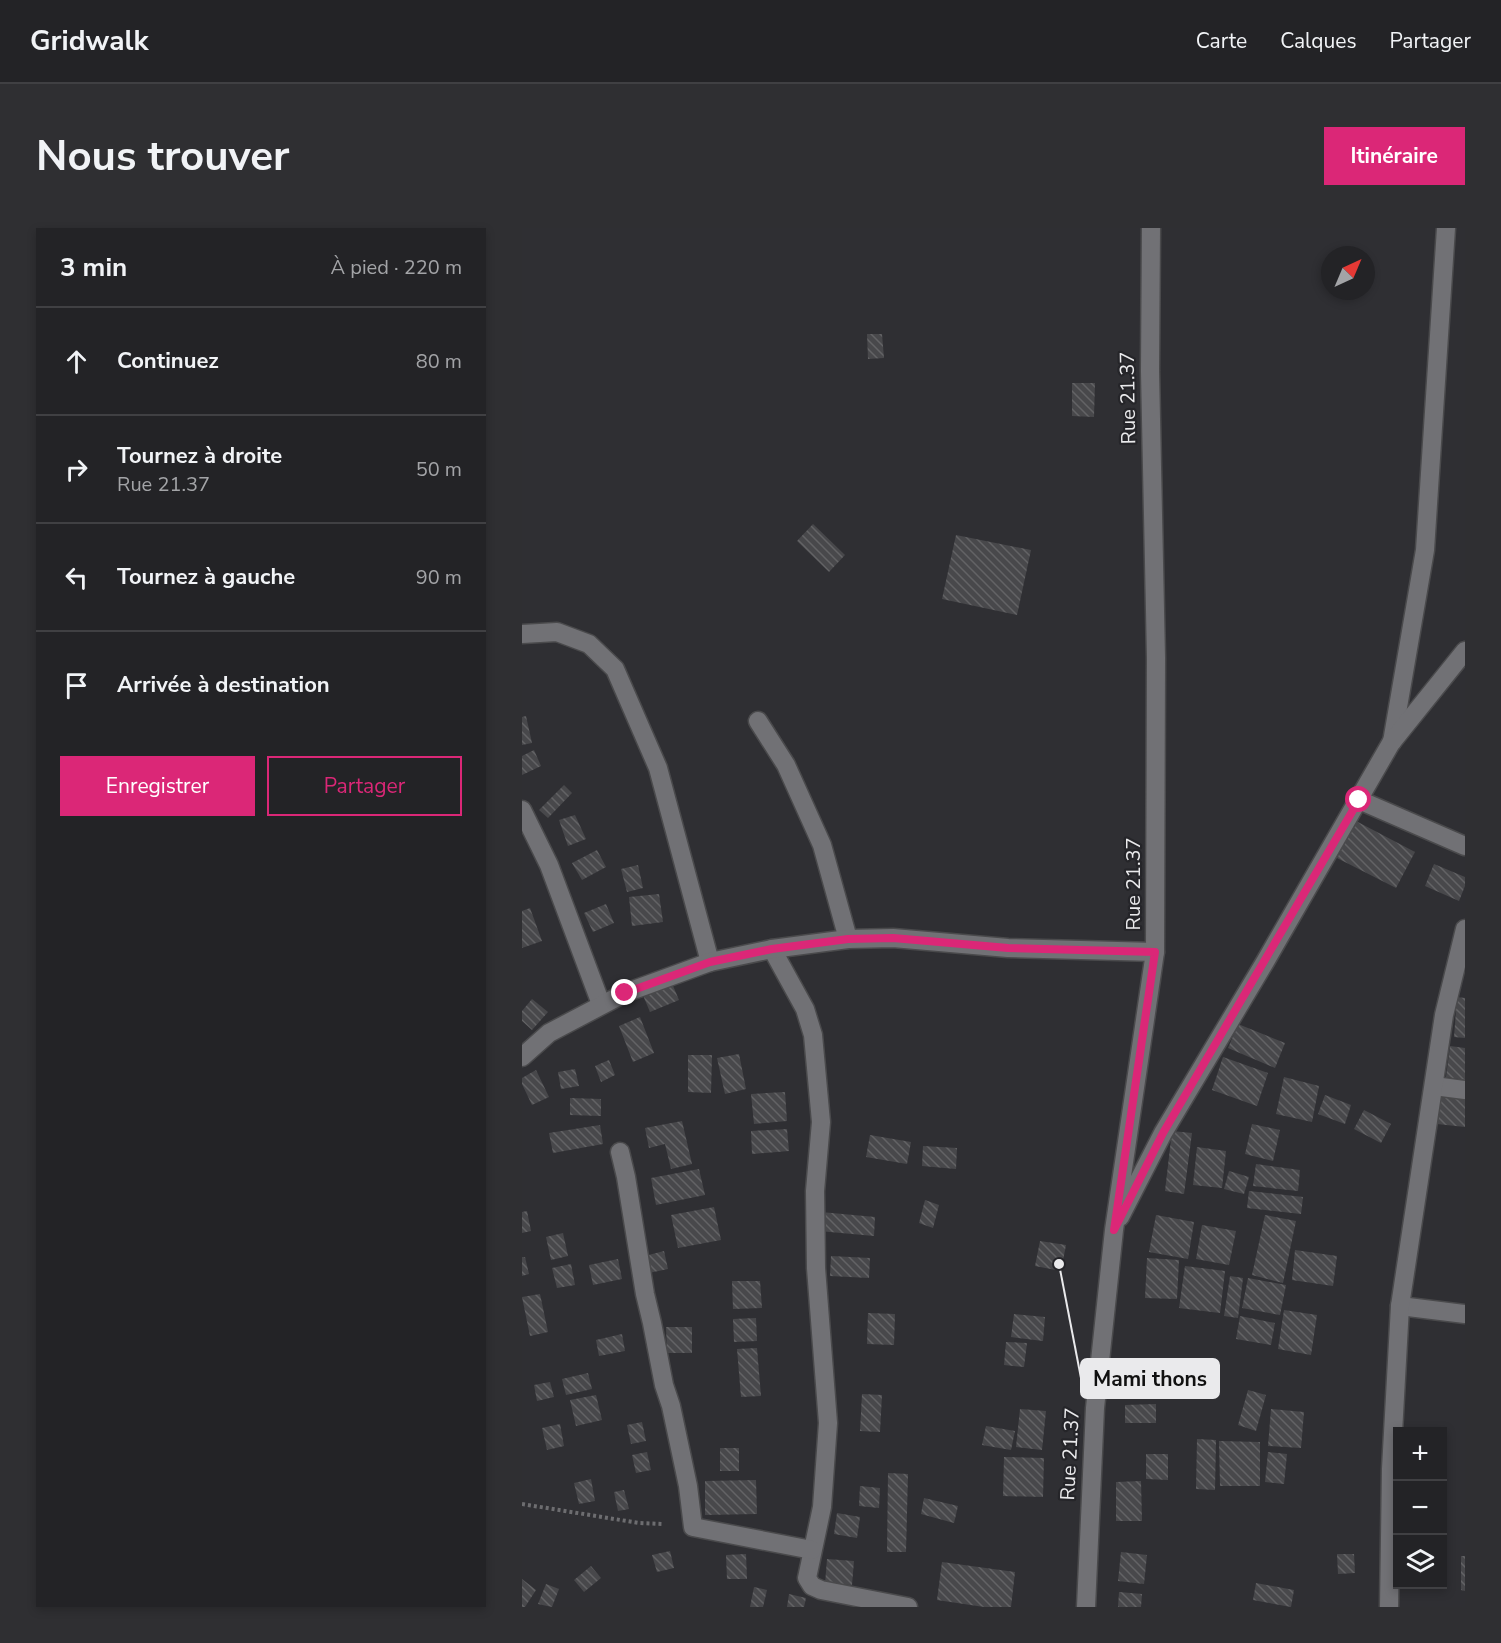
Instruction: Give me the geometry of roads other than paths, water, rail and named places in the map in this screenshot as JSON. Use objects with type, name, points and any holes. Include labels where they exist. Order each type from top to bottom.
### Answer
[{"type":"street","name":"Rue 21.37","points":[[1086,1607],[1095,1408],[1114,1230],[1155,952],[1156,658],[1150,371],[1151,228]]},
{"type":"street","points":[[1391,743],[1425,550],[1446,228]]},
{"type":"street","points":[[522,634],[557,632],[579,640],[589,644],[615,669],[658,768],[710,962]]},
{"type":"street","points":[[1114,1230],[1163,1133],[1391,743],[1465,651]]},
{"type":"street","points":[[758,721],[786,765],[822,845],[848,939]]},
{"type":"street","points":[[1359,800],[1465,846]]},
{"type":"street","points":[[522,810],[549,864],[601,1004]]},
{"type":"street","points":[[1389,1607],[1390,1469],[1401,1306],[1444,1015],[1465,928]]},
{"type":"street","points":[[522,1057],[549,1033],[625,993],[710,962],[772,949],[848,939],[893,938],[1008,948],[1155,952]]},
{"type":"street","points":[[772,949],[805,1009],[813,1035],[821,1122],[815,1191],[816,1268],[828,1423],[822,1507],[807,1578],[812,1586],[821,1590],[908,1607]]},
{"type":"street","points":[[1434,1086],[1465,1090]]},
{"type":"street","points":[[620,1152],[663,1385],[688,1486],[693,1527],[812,1550]]},
{"type":"street","points":[[1401,1306],[1465,1314]]},
{"type":"place","name":"Mami thons","points":[[1059,1264]]}]
